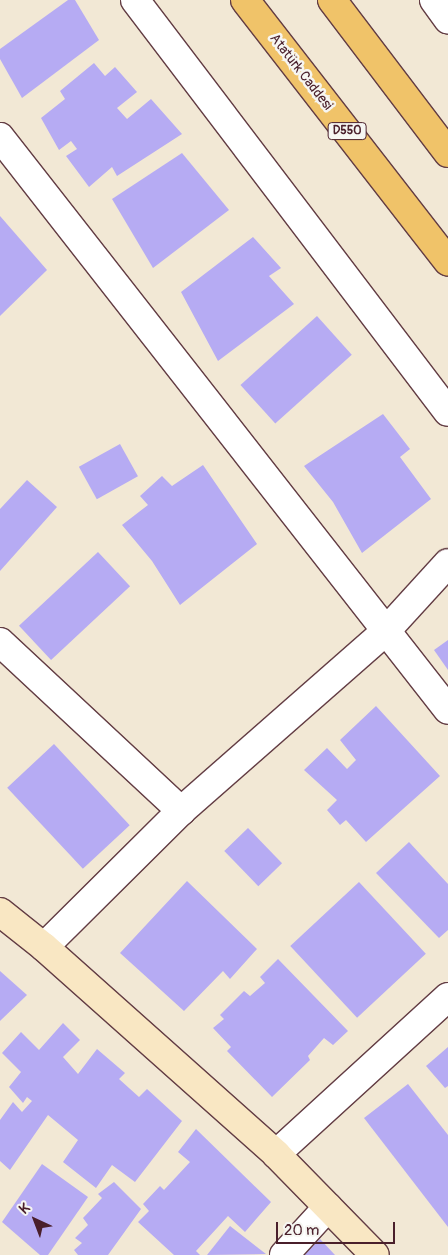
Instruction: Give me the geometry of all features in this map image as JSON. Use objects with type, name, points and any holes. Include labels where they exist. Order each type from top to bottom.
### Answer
[{"type":"highway","name":"Atatürk Caddesi","points":[[245,0],[448,262]]},
{"type":"highway","points":[[332,0],[448,153]]},
{"type":"street","points":[[134,0],[448,412]]},
{"type":"street","points":[[434,0],[448,19]]},
{"type":"street","points":[[0,137],[385,632],[448,710]]},
{"type":"street","points":[[44,947],[181,811],[385,632],[448,563]]},
{"type":"street","points":[[0,642],[181,811]]},
{"type":"street","points":[[0,912],[44,947],[276,1154],[375,1255]]},
{"type":"street","points":[[276,1154],[448,996]]},
{"type":"street","points":[[284,1255],[328,1207]]},
{"type":"building","points":[[68,0],[75,0],[99,40],[22,98],[0,59],[0,49]]},
{"type":"building","points":[[94,63],[105,76],[115,67],[137,92],[117,108],[127,119],[151,99],[182,134],[117,176],[112,167],[89,187],[66,156],[77,149],[71,141],[59,150],[41,118],[65,99],[60,91]]},
{"type":"building","points":[[182,153],[229,210],[153,268],[112,199]]},
{"type":"building","points":[[0,216],[47,270],[0,316]]},
{"type":"building","points":[[253,237],[281,268],[269,276],[294,304],[218,361],[181,292]]},
{"type":"building","points":[[317,316],[352,355],[275,424],[240,385]]},
{"type":"building","points":[[383,414],[410,449],[400,457],[431,499],[362,553],[333,502],[304,466]]},
{"type":"building","points":[[120,444],[138,476],[97,499],[79,467]]},
{"type":"building","points":[[203,465],[257,544],[180,605],[152,561],[122,525],[148,505],[140,496],[162,476],[172,486]]},
{"type":"building","points":[[27,480],[57,507],[0,571],[0,509]]},
{"type":"building","points":[[98,552],[130,586],[51,660],[19,626]]},
{"type":"building","points":[[448,640],[448,670],[434,650]]},
{"type":"building","points":[[376,706],[440,776],[366,842],[346,820],[340,825],[327,810],[337,800],[304,770],[327,748],[347,769],[356,760],[340,740]]},
{"type":"building","points":[[54,744],[130,825],[83,869],[7,788]]},
{"type":"building","points":[[248,828],[282,863],[258,886],[224,851]]},
{"type":"building","points":[[409,842],[448,884],[448,930],[439,938],[376,873]]},
{"type":"building","points":[[187,881],[257,949],[230,979],[223,971],[184,1011],[120,953]]},
{"type":"building","points":[[359,882],[426,954],[357,1018],[290,946]]},
{"type":"building","points":[[278,959],[348,1031],[333,1045],[324,1038],[308,1056],[310,1060],[272,1097],[227,1051],[231,1047],[213,1028],[224,1019],[220,1015],[244,991],[250,996],[265,983],[260,977]]},
{"type":"building","points":[[0,971],[27,995],[0,1021]]},
{"type":"building","points":[[63,1023],[80,1040],[63,1057],[78,1074],[97,1049],[125,1073],[119,1079],[139,1097],[147,1089],[182,1121],[135,1182],[112,1165],[96,1188],[63,1162],[78,1140],[48,1115],[10,1170],[0,1161],[0,1120],[13,1102],[22,1112],[32,1101],[27,1097],[23,1103],[9,1087],[21,1072],[2,1053],[21,1032],[39,1050]]},
{"type":"building","points":[[448,1047],[448,1086],[445,1088],[426,1066]]},
{"type":"building","points":[[408,1084],[448,1135],[448,1227],[364,1118]]},
{"type":"building","points":[[196,1129],[271,1202],[245,1232],[228,1216],[196,1251],[200,1255],[174,1255],[138,1222],[149,1211],[143,1204],[160,1186],[164,1190],[190,1162],[178,1152]]},
{"type":"building","points":[[42,1164],[88,1197],[48,1255],[40,1255],[2,1222]]},
{"type":"building","points":[[114,1182],[141,1209],[108,1255],[78,1255],[74,1250],[82,1243],[75,1238],[88,1225],[83,1218],[102,1198],[98,1194]]},
{"type":"building","points":[[230,1226],[266,1254],[207,1255]]},
{"type":"building","points":[[320,1239],[335,1255],[304,1255]]}]
